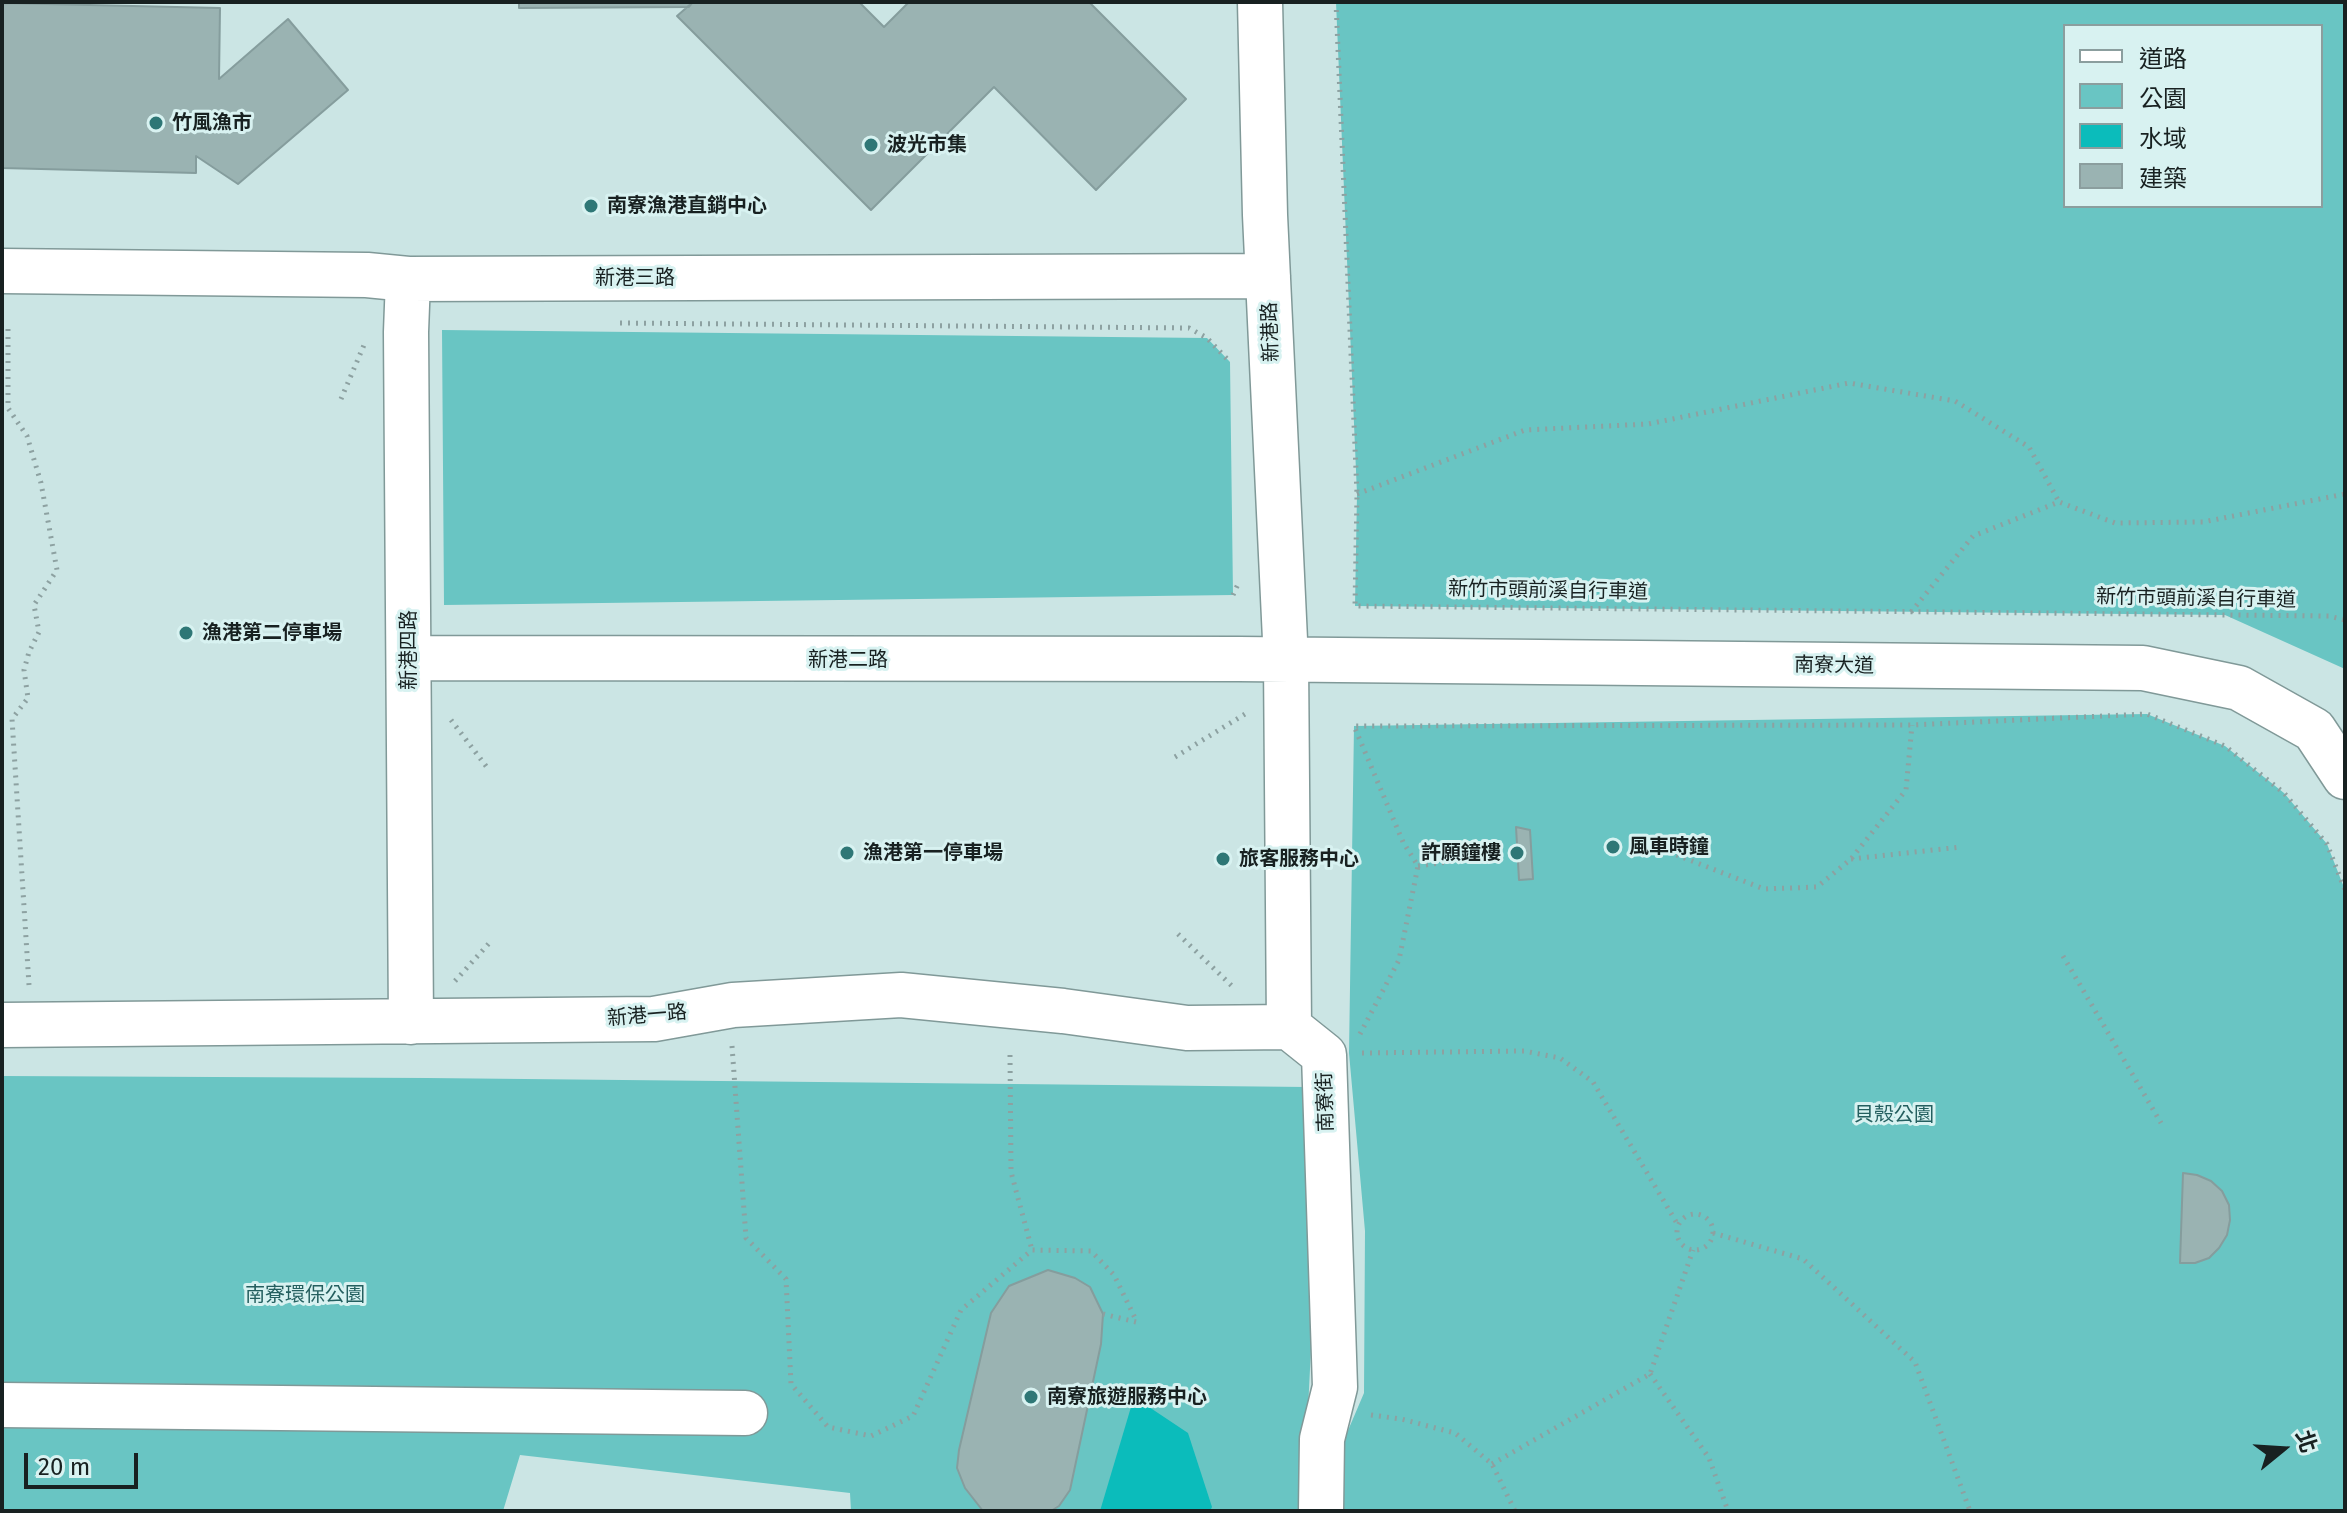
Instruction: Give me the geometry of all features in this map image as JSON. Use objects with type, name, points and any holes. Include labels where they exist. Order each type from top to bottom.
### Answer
[{"type":"street","name":"新港路","points":[[1260,2],[1268,276],[1286,661]]},
{"type":"street","name":"新港三路","points":[[2,271],[367,275],[408,279],[1268,276]]},
{"type":"street","name":"新港四路","points":[[408,279],[411,1022]]},
{"type":"street","name":"新港二路","points":[[409,658],[1286,661]]},
{"type":"street","name":"南寮大道","points":[[1286,661],[2143,668],[2239,688],[2314,730],[2345,777]]},
{"type":"street","points":[[1286,661],[1289,1027]]},
{"type":"street","name":"新港一路","points":[[2,1025],[654,1019],[733,1005],[901,995],[1063,1011],[1187,1028],[1289,1027]]},
{"type":"street","name":"南寮街","points":[[1289,1027],[1324,1055],[1335,1387],[1322,1439],[1321,1511]]},
{"type":"street","points":[[2,1405],[745,1413]]},
{"type":"path","name":"新竹市頭前溪自行車道","points":[[1336,2],[1357,494],[1355,606],[2329,616],[2345,620]]},
{"type":"path","points":[[614,323],[1189,328],[1207,338],[1230,362],[1234,374]]},
{"type":"path","points":[[8,329],[8,408],[27,436],[41,483],[57,570],[34,605],[39,632],[24,670],[28,698],[12,719],[30,988]]},
{"type":"path","points":[[341,399],[369,333]]},
{"type":"path","points":[[1357,494],[1525,430],[1648,424],[1849,383],[1955,401],[2029,447],[2059,502],[2115,523],[2203,522],[2345,494]]},
{"type":"path","points":[[1911,612],[1973,536],[2059,502]]},
{"type":"path","points":[[1233,595],[1240,581]]},
{"type":"path","points":[[444,711],[489,770]]},
{"type":"path","points":[[1175,757],[1245,714]]},
{"type":"path","points":[[1356,1040],[1399,960],[1418,866],[1403,842],[1354,726],[1912,725],[2147,714],[2225,746],[2284,793],[2327,844],[2345,890]]},
{"type":"path","points":[[1669,852],[1764,889],[1817,887],[1851,859],[1906,790],[1912,725]]},
{"type":"path","points":[[1851,859],[1961,847]]},
{"type":"path","points":[[1418,866],[1483,857]]},
{"type":"path","points":[[1178,934],[1243,997]]},
{"type":"path","points":[[446,992],[492,940]]},
{"type":"path","points":[[2063,956],[2161,1123]]},
{"type":"path","points":[[733,1005],[732,1053],[746,1238],[786,1279],[791,1384],[828,1427],[871,1436],[913,1416],[961,1310],[1032,1250],[1091,1251],[1114,1275],[1137,1322],[1103,1314]]},
{"type":"path","points":[[1349,1054],[1524,1051],[1560,1058],[1593,1082],[1678,1225],[1680,1241],[1693,1250],[1699,1250],[1708,1244],[1713,1233],[1709,1221],[1699,1214],[1687,1216],[1678,1225]]},
{"type":"path","points":[[1010,1055],[1011,1172],[1032,1250]]},
{"type":"path","points":[[1713,1233],[1803,1259],[1915,1362],[1970,1511]]},
{"type":"path","points":[[1492,1464],[1650,1374],[1693,1250]]},
{"type":"path","points":[[1650,1374],[1709,1458],[1728,1511]]},
{"type":"path","points":[[1365,1414],[1401,1419],[1455,1433],[1492,1464],[1515,1511]]},
{"type":"green space","points":[[1336,2],[2345,2],[2345,669],[2225,615],[1355,606],[1357,494]]},
{"type":"green space","points":[[442,330],[1207,338],[1230,362],[1233,595],[444,605]]},
{"type":"green space","name":"貝殼公園","points":[[2147,714],[2225,746],[2284,793],[2327,844],[2345,890],[2345,1511],[1330,1511],[1329,1475],[1364,1393],[1365,1231],[1349,1053],[1354,726]]},
{"type":"green space","name":"南寮環保公園","points":[[2,1076],[1307,1087],[1313,1308],[1303,1511],[851,1511],[850,1493],[520,1455],[503,1511],[2,1511]]},
{"type":"water","points":[[1134,1397],[1188,1433],[1212,1507],[1210,1511],[1100,1511]]},
{"type":"building","points":[[519,2],[693,2],[689,7],[519,8]]},
{"type":"building","name":"波光市集","points":[[693,2],[859,2],[884,27],[909,2],[1089,2],[1186,99],[1096,190],[994,87],[871,210],[677,16]]},
{"type":"building","name":"竹風漁市","points":[[2,3],[220,8],[219,79],[288,19],[348,90],[238,184],[196,156],[196,173],[2,168]]},
{"type":"building","points":[[1516,827],[1530,830],[1533,879],[1519,880]]},
{"type":"building","points":[[2183,1173],[2211,1181],[2222,1191],[2229,1205],[2227,1235],[2209,1258],[2195,1263],[2180,1263]]},
{"type":"building","name":"南寮旅遊服務中心","points":[[1048,1270],[1075,1278],[1090,1287],[1103,1314],[1101,1344],[1070,1490],[1059,1506],[1051,1511],[983,1511],[965,1488],[957,1468],[991,1313],[1009,1286]]},
{"type":"place","name":"竹風漁市","points":[[156,123]]},
{"type":"place","name":"波光市集","points":[[871,145]]},
{"type":"place","name":"南寮漁港直銷中心","points":[[591,206]]},
{"type":"place","name":"漁港第二停車場","points":[[186,633]]},
{"type":"place","name":"風車時鐘","points":[[1613,847]]},
{"type":"place","name":"漁港第一停車場","points":[[847,853]]},
{"type":"place","name":"許願鐘樓","points":[[1517,853]]},
{"type":"place","name":"旅客服務中心","points":[[1223,859]]},
{"type":"place","name":"南寮旅遊服務中心","points":[[1031,1397]]}]
